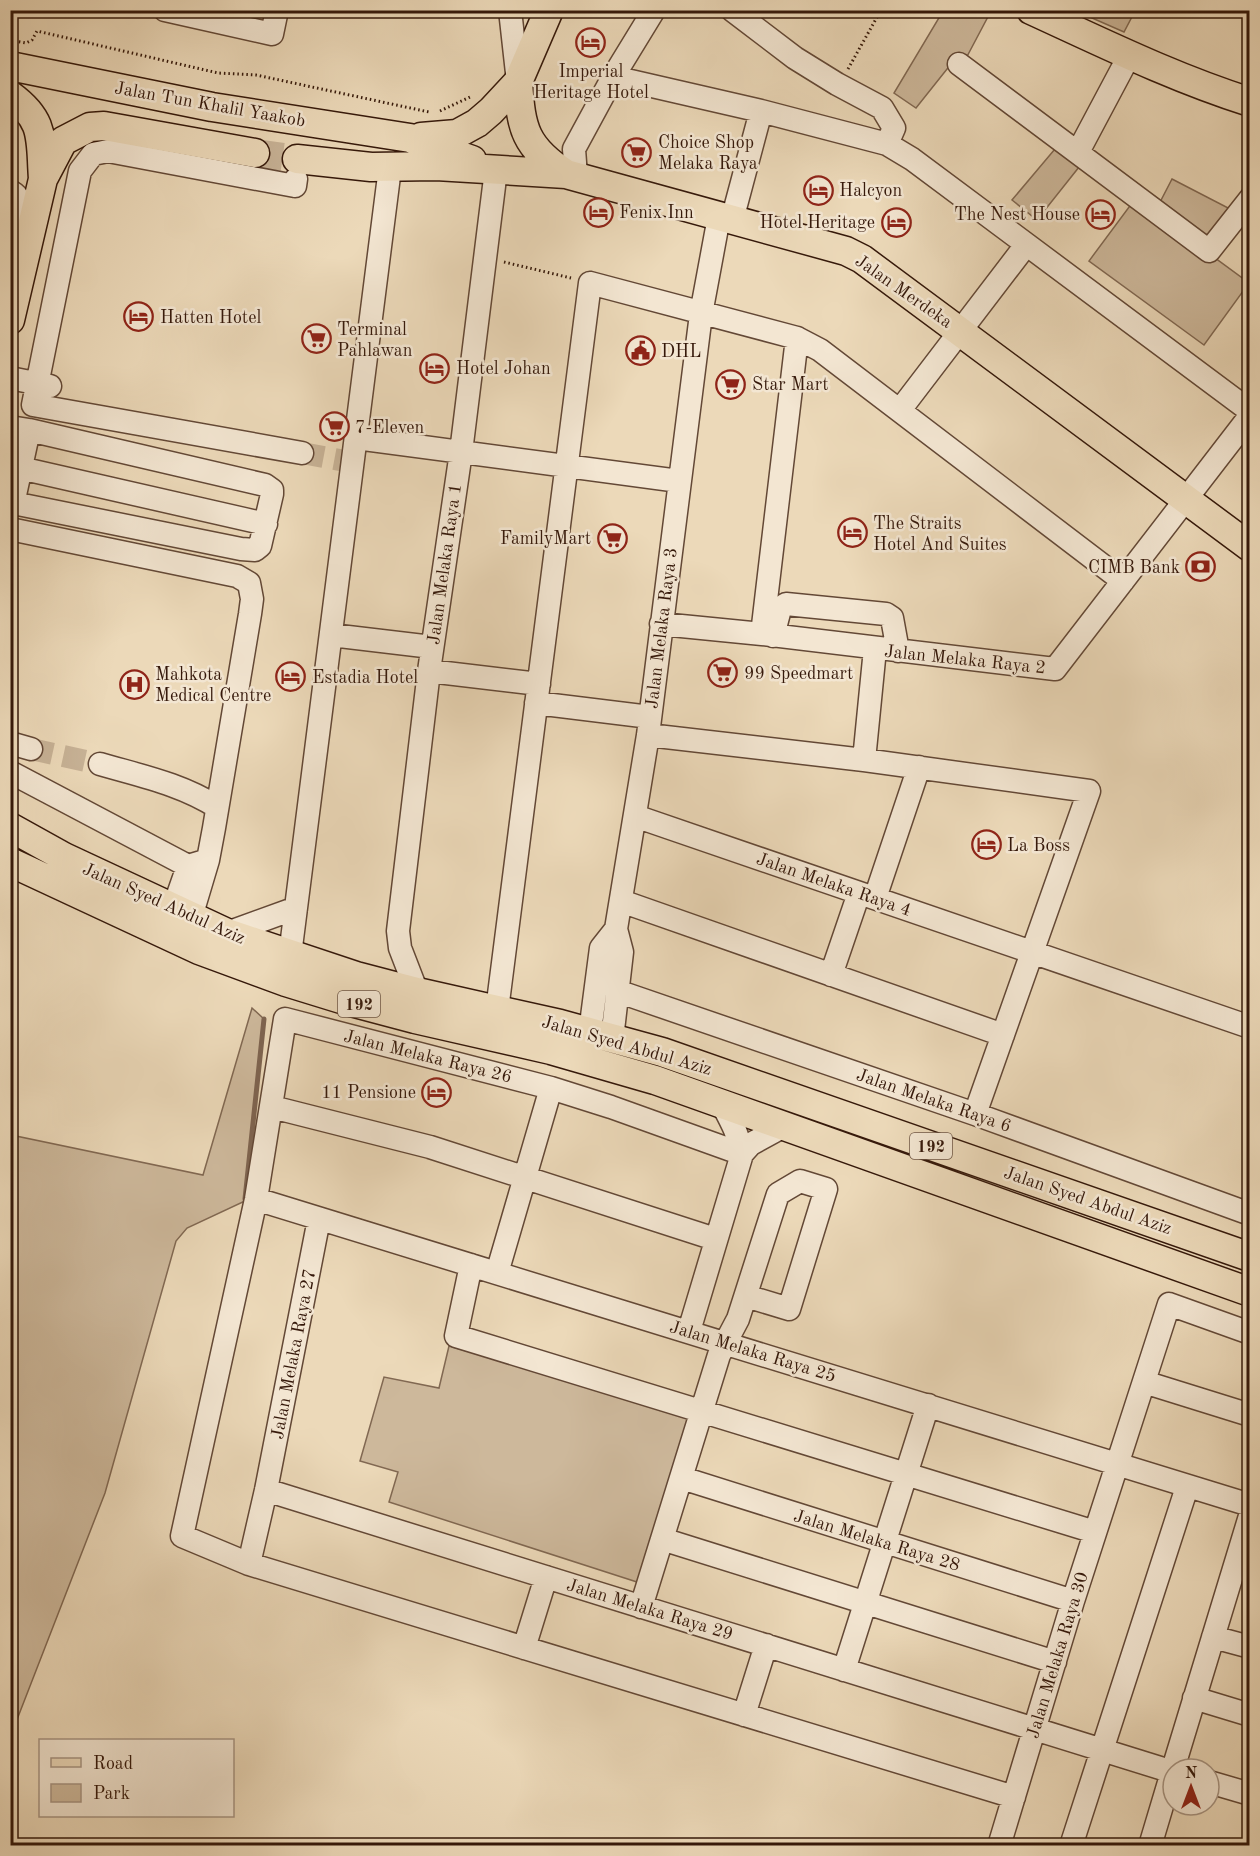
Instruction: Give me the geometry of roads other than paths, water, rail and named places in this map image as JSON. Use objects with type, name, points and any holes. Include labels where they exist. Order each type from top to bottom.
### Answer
[{"type":"main road","points":[[410,138],[457,134],[477,123],[491,111],[518,82],[549,10]]},
{"type":"main road","points":[[1032,10],[1129,56],[1206,88],[1250,102]]},
{"type":"main road","name":"Jalan Tun Khalil Yaakob","points":[[10,66],[212,107],[410,138]]},
{"type":"main road","points":[[518,82],[520,114],[524,130],[546,161],[571,175]]},
{"type":"main road","points":[[10,95],[34,116],[39,132],[43,179]]},
{"type":"main road","points":[[304,167],[334,159],[340,152],[341,141],[337,132],[325,124]]},
{"type":"main road","points":[[10,320],[43,179],[63,141],[90,128],[104,126],[154,147],[255,153]]},
{"type":"main road","points":[[410,138],[451,151],[496,170]]},
{"type":"main road","points":[[304,167],[436,166],[496,170]]},
{"type":"main road","name":"Jalan Merdeka","points":[[496,170],[571,175],[846,251],[862,259],[961,331],[1250,547]]},
{"type":"main road","name":"Jalan Syed Abdul Aziz","points":[[10,827],[64,857],[182,913],[227,933],[290,955],[417,993],[601,1035],[673,1056],[1250,1257]]},
{"type":"main road","name":"Jalan Syed Abdul Aziz","points":[[10,862],[199,950],[286,982],[351,1002],[602,1064],[722,1104],[1250,1292]]},
{"type":"street","points":[[165,10],[272,34],[277,10]]},
{"type":"street","points":[[510,10],[518,82]]},
{"type":"street","points":[[571,175],[574,149],[612,77],[646,37],[654,10]]},
{"type":"street","points":[[732,10],[795,58],[882,108],[894,128],[887,144]]},
{"type":"street","points":[[1078,152],[1129,56]]},
{"type":"street","points":[[959,64],[1209,251],[1250,199]]},
{"type":"street","points":[[612,77],[761,111],[887,144],[912,159],[1250,411]]},
{"type":"street","name":"Jalan Melaka Raya 3","points":[[601,1035],[617,991],[622,952],[616,929],[649,726],[701,314],[725,219],[761,111]]},
{"type":"street","points":[[10,112],[39,132]]},
{"type":"street","points":[[302,453],[33,405],[44,385],[80,171],[93,154],[154,147],[296,186],[304,167]]},
{"type":"street","points":[[290,955],[331,634],[349,462],[356,438],[377,201],[390,168]]},
{"type":"street","name":"Jalan Melaka Raya 1","points":[[417,993],[400,948],[398,931],[432,647],[461,452],[496,170]]},
{"type":"street","points":[[10,190],[17,196],[19,205],[16,251],[21,270]]},
{"type":"street","points":[[900,410],[1026,245]]},
{"type":"street","points":[[497,1010],[590,283],[797,338],[820,350],[1123,581]]},
{"type":"street","points":[[767,635],[797,338]]},
{"type":"street","points":[[10,378],[44,385]]},
{"type":"street","name":"Jalan Melaka Raya 2","points":[[661,624],[1055,669],[1250,416]]},
{"type":"street","points":[[20,428],[265,484],[272,490],[272,494],[260,546],[255,550],[241,549],[18,504],[15,495],[20,468],[20,428]]},
{"type":"street","points":[[356,438],[679,481]]},
{"type":"street","points":[[20,468],[266,524]]},
{"type":"street","points":[[10,529],[237,576],[249,583],[252,599],[250,614],[218,807],[182,913]]},
{"type":"street","points":[[767,635],[780,609],[786,604],[886,614],[892,618],[898,651]]},
{"type":"street","points":[[826,643],[830,608]]},
{"type":"street","points":[[331,634],[432,647]]},
{"type":"street","points":[[864,760],[875,649]]},
{"type":"street","points":[[429,671],[537,694],[649,726],[864,760],[1089,791],[975,1114]]},
{"type":"street","points":[[100,764],[195,793],[218,807]]},
{"type":"street","points":[[831,975],[867,896],[919,767]]},
{"type":"street","points":[[10,772],[198,863]]},
{"type":"street","name":"Jalan Melaka Raya 4","points":[[635,816],[1250,1026]]},
{"type":"street","points":[[621,901],[1003,1035]]},
{"type":"street","points":[[227,933],[296,908]]},
{"type":"street","points":[[601,1035],[601,948],[616,929]]},
{"type":"street","name":"Jalan Melaka Raya 6","points":[[617,991],[975,1114],[1250,1214]]},
{"type":"street","name":"Jalan Melaka Raya 26","points":[[249,1564],[183,1536],[256,1199],[285,1019],[551,1088],[632,1114],[742,1154]]},
{"type":"street","points":[[497,1273],[551,1088]]},
{"type":"street","points":[[722,1104],[740,1140],[742,1154]]},
{"type":"street","points":[[272,1107],[430,1147],[715,1239]]},
{"type":"street","points":[[689,1331],[742,1154],[751,1144],[782,1127]]},
{"type":"street","points":[[641,1606],[719,1355],[738,1319],[778,1194],[800,1180],[826,1189],[789,1309],[746,1296]]},
{"type":"street","name":"Jalan Melaka Raya 25","points":[[256,1199],[1250,1505]]},
{"type":"street","name":"Jalan Melaka Raya 27","points":[[249,1564],[266,1490],[319,1219]]},
{"type":"street","points":[[471,1265],[456,1336],[1095,1532]]},
{"type":"street","name":"Jalan Melaka Raya 30","points":[[999,1845],[1073,1601],[1169,1304],[1250,1333]]},
{"type":"street","points":[[1144,1382],[1250,1415]]},
{"type":"street","points":[[844,1670],[928,1405]]},
{"type":"street","name":"Jalan Melaka Raya 28","points":[[682,1479],[1073,1601]]},
{"type":"street","points":[[1071,1845],[1187,1487]]},
{"type":"street","name":"Jalan Melaka Raya 29","points":[[266,1490],[1101,1751],[1161,1767]]},
{"type":"street","points":[[1177,1757],[1213,1636],[1242,1569],[1250,1516]]},
{"type":"street","points":[[662,1539],[1054,1662]]},
{"type":"street","points":[[249,1564],[1014,1797]]},
{"type":"street","points":[[524,1648],[546,1576]]},
{"type":"street","points":[[1213,1636],[1250,1647]]},
{"type":"street","points":[[744,1715],[766,1645]]},
{"type":"street","points":[[1194,1698],[1250,1715]]},
{"type":"street","points":[[1221,1786],[1250,1794]]},
{"type":"street","points":[[1150,1845],[1161,1809]]},
{"type":"waterway","points":[[245,1199],[264,1019]]},
{"type":"tunnel","points":[[255,153],[297,159]]},
{"type":"tunnel","points":[[302,453],[345,461]]},
{"type":"tunnel","points":[[31,749],[100,764]]},
{"type":"place","name":"Imperial Heritage Hotel","points":[[591,42]]},
{"type":"place","name":"Choice Shop Melaka Raya","points":[[637,152]]},
{"type":"place","name":"Halcyon","points":[[818,190]]},
{"type":"place","name":"Fenix Inn","points":[[598,212]]},
{"type":"place","name":"The Nest House","points":[[1101,214]]},
{"type":"place","name":"Hotel Heritage","points":[[896,222]]},
{"type":"place","name":"Hatten Hotel","points":[[139,317]]},
{"type":"place","name":"Terminal Pahlawan","points":[[316,339]]},
{"type":"place","name":"DHL","points":[[640,351]]},
{"type":"place","name":"Hotel Johan","points":[[435,368]]},
{"type":"place","name":"Star Mart","points":[[731,384]]},
{"type":"place","name":"7-Eleven","points":[[334,427]]},
{"type":"place","name":"The Straits Hotel And Suites","points":[[852,533]]},
{"type":"place","name":"FamilyMart","points":[[612,538]]},
{"type":"place","name":"CIMB Bank","points":[[1201,567]]},
{"type":"place","name":"99 Speedmart","points":[[723,673]]},
{"type":"place","name":"Estadia Hotel","points":[[291,677]]},
{"type":"place","name":"Mahkota Medical Centre","points":[[134,684]]},
{"type":"place","name":"La Boss","points":[[986,845]]},
{"type":"place","name":"11 Pensione","points":[[437,1092]]}]
